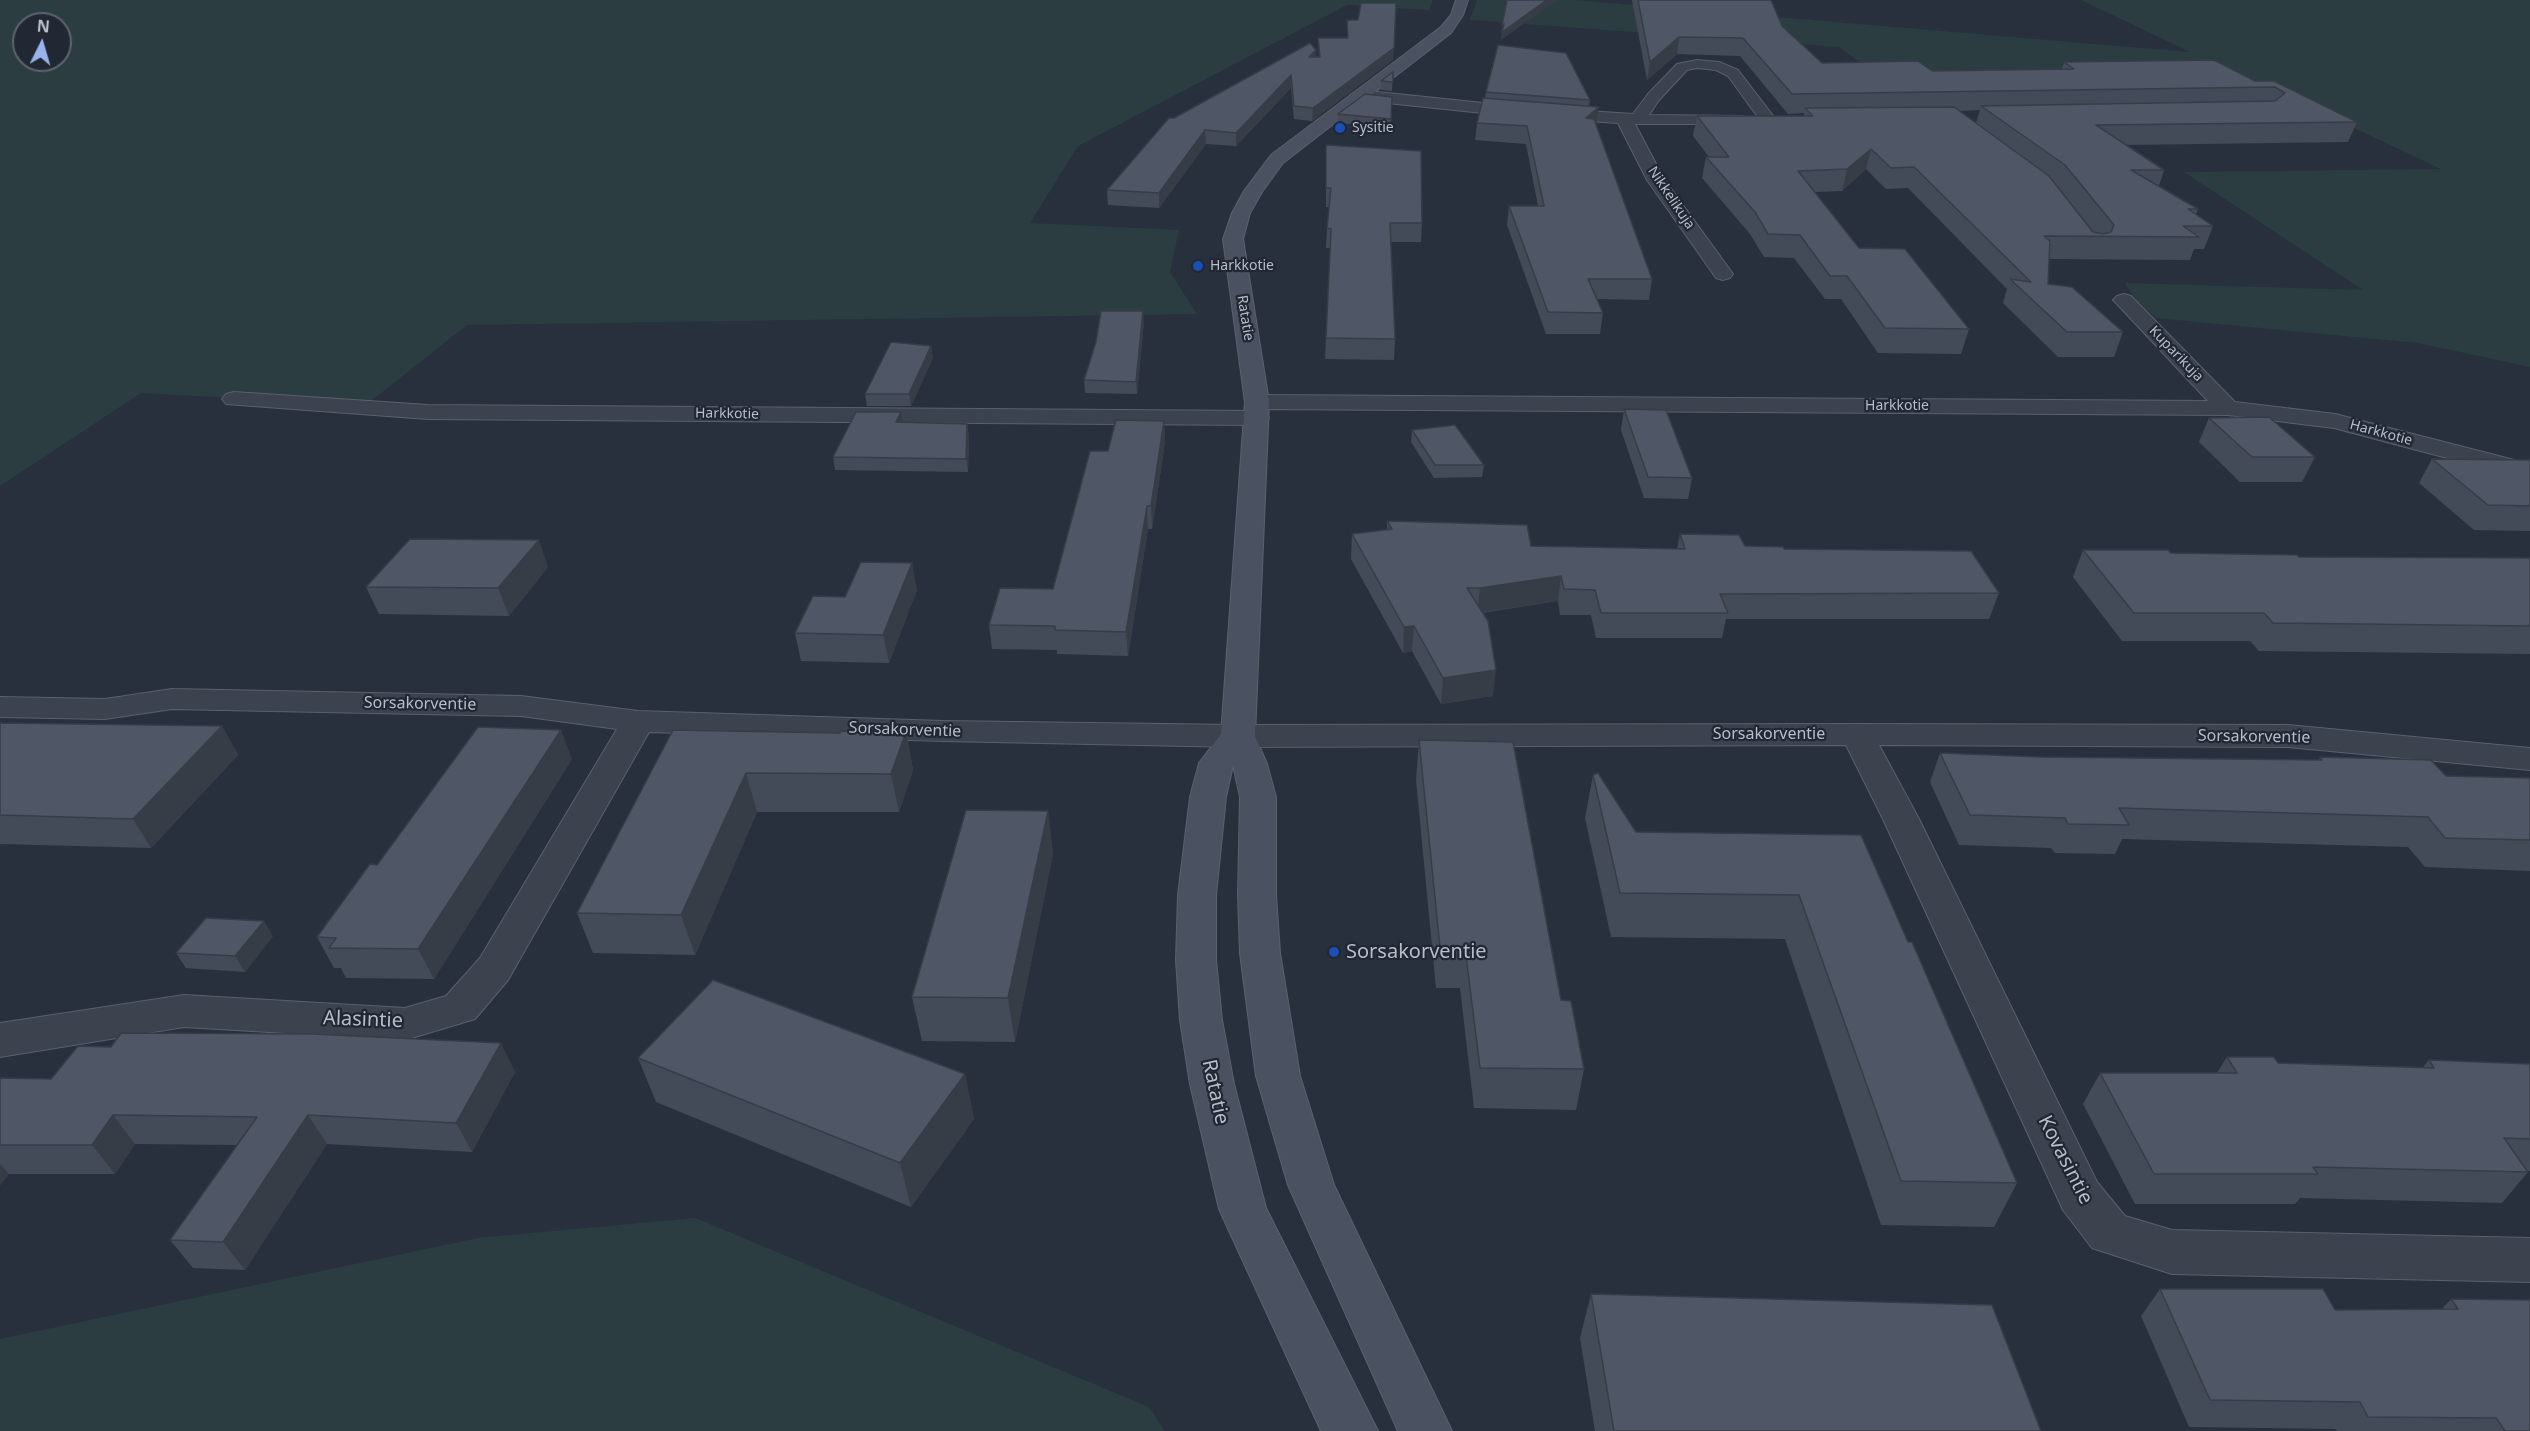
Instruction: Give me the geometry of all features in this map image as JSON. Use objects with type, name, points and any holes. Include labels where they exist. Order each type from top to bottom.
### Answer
[{"type":"street","name":"Ratatie","points":[[1425,1431],[1311,1185],[1278,1076],[1260,953],[1257,895],[1258,797],[1250,764],[1238,736],[1257,410],[1233,239],[1238,222],[1253,191],[1277,159],[1446,30],[1457,15],[1462,0]]},
{"type":"street","points":[[1358,95],[1512,111],[1631,119],[1775,121],[1733,73],[1719,66],[1697,64],[1682,67],[1631,119]]},
{"type":"street","name":"Nikkelikuja","points":[[1631,119],[1656,180],[1723,274]]},
{"type":"street","name":"Kuparikuja","points":[[2124,300],[2228,408]]},
{"type":"street","name":"Harkkotie","points":[[234,399],[428,412],[2228,408],[2335,420],[2530,472]]},
{"type":"street","name":"Sorsakorventie","points":[[0,707],[105,709],[172,699],[521,705],[638,721],[943,731],[1238,736],[1857,734],[2288,736],[2530,759]]},
{"type":"street","name":"Alasintie","points":[[0,1040],[184,1011],[405,1024],[460,1008],[494,969],[638,721]]},
{"type":"street","name":"Kovasintie","points":[[1857,734],[1901,819],[2080,1196],[2109,1233],[2172,1252],[2530,1260]]},
{"type":"street","name":"Ratatie","points":[[1238,736],[1216,763],[1208,797],[1197,895],[1196,960],[1201,1020],[1212,1084],[1243,1209],[1339,1412],[1351,1431]]},
{"type":"shaded area","points":[[0,0],[1433,0],[1429,10],[1347,5],[1078,146],[1030,223],[1179,230],[1170,272],[1197,314],[467,325],[366,405],[141,393],[0,486]]},
{"type":"shaded area","points":[[1477,0],[1574,0],[2190,52],[2081,0],[2530,0],[2530,367],[2418,343],[2156,318],[2136,300],[2125,283],[2363,290],[2184,172],[2441,169],[2227,68],[1872,72],[1839,47],[1470,20]]},
{"type":"shaded area","points":[[695,1218],[1149,1407],[1165,1431],[0,1431],[0,1339],[478,1238]]},
{"type":"building","points":[[1507,0],[1547,0],[1502,32]]},
{"type":"building","points":[[1638,0],[1771,0],[1782,26],[1822,63],[1918,61],[1932,71],[2074,69],[2064,62],[2214,60],[2255,81],[2274,81],[2357,122],[2096,125],[2164,170],[2131,170],[2198,209],[2188,209],[2213,226],[2183,226],[2199,237],[2044,236],[2050,241],[2048,284],[2072,287],[2123,332],[2067,332],[2010,279],[2031,282],[1914,167],[1891,168],[1871,149],[1847,169],[1798,171],[1859,248],[1905,249],[1969,329],[1885,328],[1847,276],[1830,276],[1800,235],[1768,234],[1755,212],[1706,157],[1729,157],[1697,116],[1813,116],[1805,108],[1954,107],[2049,176],[2093,232],[2103,234],[2111,232],[2114,225],[2065,165],[1981,106],[2275,101],[2285,93],[2275,87],[1792,94],[1743,38],[1679,37],[1650,62]]},
{"type":"building","points":[[1361,3],[1396,3],[1394,48],[1313,108],[1294,106],[1291,75],[1236,133],[1205,130],[1159,193],[1107,190],[1169,118],[1174,118],[1310,43],[1316,50],[1309,57],[1320,57],[1318,38],[1348,38],[1347,20],[1358,20]]},
{"type":"building","points":[[1498,45],[1566,53],[1590,100],[1486,92]]},
{"type":"building","points":[[1393,72],[1393,82],[1381,81]]},
{"type":"building","points":[[1365,94],[1392,97],[1391,119],[1338,114]]},
{"type":"building","points":[[1483,98],[1599,107],[1586,118],[1594,119],[1652,279],[1588,279],[1603,313],[1548,312],[1509,206],[1544,206],[1527,126],[1477,123]]},
{"type":"building","points":[[1326,145],[1421,151],[1422,223],[1390,223],[1395,339],[1326,338],[1331,229],[1327,228],[1331,188],[1326,188]]},
{"type":"building","points":[[1101,311],[1143,311],[1136,382],[1084,380],[1096,342]]},
{"type":"building","points":[[891,342],[931,346],[909,394],[865,394]]},
{"type":"building","points":[[1624,409],[1666,410],[1692,478],[1648,477]]},
{"type":"building","points":[[856,412],[901,412],[896,422],[967,424],[966,459],[833,457]]},
{"type":"building","points":[[2269,417],[2315,457],[2252,457],[2209,418]]},
{"type":"building","points":[[1116,420],[1164,421],[1151,506],[1147,506],[1126,632],[1055,630],[1055,626],[989,625],[1000,588],[1053,589],[1090,451],[1108,451]]},
{"type":"building","points":[[1455,425],[1484,465],[1435,465],[1412,430]]},
{"type":"building","points":[[2432,459],[2530,460],[2530,506],[2488,505]]},
{"type":"building","points":[[1387,521],[1527,525],[1531,546],[1685,549],[1680,534],[1739,535],[1745,546],[1783,547],[1784,549],[1971,551],[1999,593],[1720,594],[1728,613],[1601,613],[1595,590],[1564,589],[1561,576],[1467,588],[1488,621],[1496,670],[1443,678],[1414,626],[1404,627],[1352,534],[1392,529]]},
{"type":"building","points":[[410,539],[539,540],[498,588],[366,587]]},
{"type":"building","points":[[2083,550],[2168,550],[2171,553],[2297,555],[2299,557],[2530,558],[2530,626],[2273,623],[2264,613],[2134,613]]},
{"type":"building","points":[[861,562],[912,563],[883,635],[795,633],[813,596],[845,597]]},
{"type":"building","points":[[0,723],[222,726],[133,819],[0,815]]},
{"type":"building","points":[[478,727],[561,730],[418,949],[329,948],[336,938],[317,937],[370,864],[377,865]]},
{"type":"building","points":[[673,730],[906,732],[891,774],[746,773],[681,915],[577,913]]},
{"type":"building","points":[[1419,740],[1513,742],[1561,1000],[1571,1001],[1584,1069],[1480,1068],[1465,948],[1440,947]]},
{"type":"building","points":[[1940,753],[2042,757],[2322,760],[2320,757],[2431,760],[2446,776],[2530,778],[2530,840],[2445,838],[2428,817],[2119,808],[2129,825],[2068,824],[2065,818],[1970,815]]},
{"type":"building","points":[[1598,773],[1636,832],[1861,835],[1908,942],[1912,942],[2017,1183],[1901,1181],[1799,895],[1620,893],[1593,775]]},
{"type":"building","points":[[966,810],[1048,811],[1008,998],[912,997]]},
{"type":"building","points":[[206,918],[264,921],[235,956],[176,953]]},
{"type":"building","points":[[713,980],[965,1074],[900,1163],[638,1058]]},
{"type":"building","points":[[121,1033],[313,1034],[501,1043],[456,1123],[308,1115],[223,1242],[170,1240],[257,1117],[113,1115],[92,1145],[0,1145],[0,1078],[51,1079],[78,1046],[111,1047]]},
{"type":"building","points":[[2227,1057],[2274,1057],[2278,1063],[2434,1068],[2429,1060],[2530,1064],[2530,1139],[2504,1138],[2528,1172],[2313,1167],[2318,1174],[2154,1174],[2100,1073],[2237,1073]]},
{"type":"building","points":[[2160,1289],[2323,1289],[2335,1310],[2458,1309],[2451,1299],[2530,1300],[2530,1431],[2505,1431],[2496,1418],[2368,1417],[2360,1402],[2210,1400]]},
{"type":"building","points":[[1591,1294],[1992,1305],[2041,1431],[1614,1431]]},
{"type":"place","name":"Sysitie","points":[[1340,128]]},
{"type":"place","name":"Harkkotie","points":[[1198,266]]},
{"type":"place","name":"Sorsakorventie","points":[[1334,952]]}]
